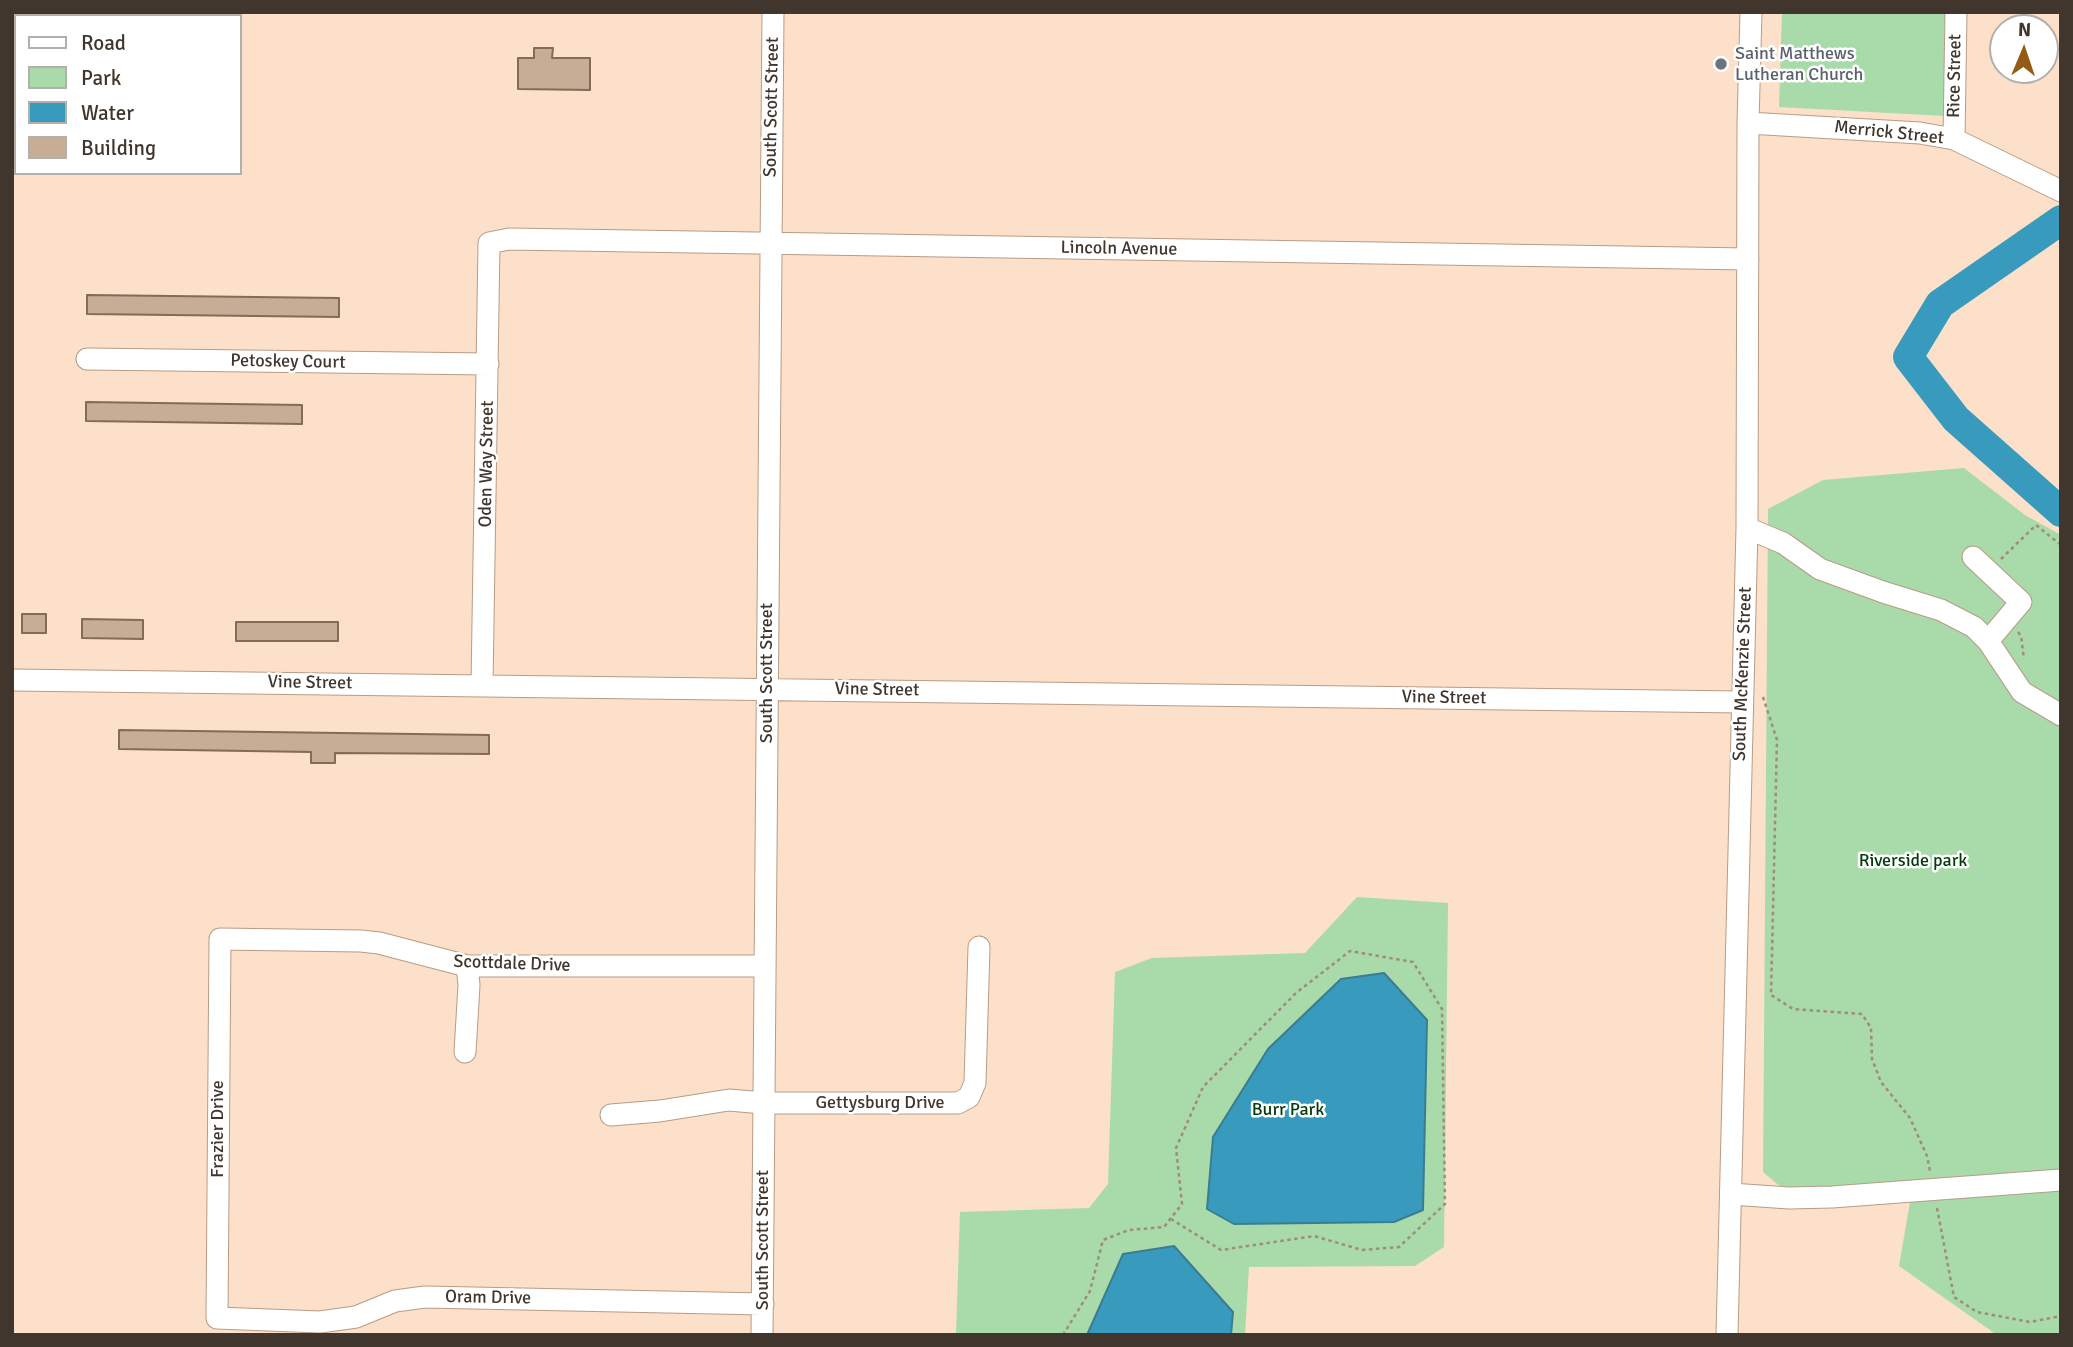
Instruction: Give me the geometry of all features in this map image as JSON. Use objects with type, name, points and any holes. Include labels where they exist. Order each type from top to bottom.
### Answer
[{"type":"street","name":"South Scott Street","points":[[762,1335],[773,12]]},
{"type":"street","name":"South McKenzie Street","points":[[1727,1335],[1747,528],[1748,123],[1751,12]]},
{"type":"street","name":"Rice Street","points":[[1954,139],[1956,12]]},
{"type":"street","name":"Merrick Street","points":[[1748,123],[1920,133],[1954,139],[2061,191]]},
{"type":"street","name":"Lincoln Avenue","points":[[489,243],[509,239],[1748,260]]},
{"type":"street","name":"Oden Way Street","points":[[482,685],[489,243]]},
{"type":"street","name":"Petoskey Court","points":[[87,359],[488,364]]},
{"type":"street","points":[[1747,528],[1783,543],[1820,569],[1941,610],[1974,626],[1988,641],[2022,692],[2061,715]]},
{"type":"street","points":[[1973,557],[2021,601],[1988,641]]},
{"type":"street","name":"Vine Street","points":[[12,680],[1742,702]]},
{"type":"street","name":"Scottdale Drive","points":[[220,939],[361,941],[379,943],[467,966],[765,966]]},
{"type":"street","name":"Frazier Drive","points":[[217,1318],[220,939]]},
{"type":"street","name":"Gettysburg Drive","points":[[763,1103],[943,1104],[958,1103],[969,1097],[975,1083],[979,947]]},
{"type":"street","points":[[465,1052],[469,985],[467,966]]},
{"type":"street","points":[[611,1115],[660,1111],[729,1100],[763,1103]]},
{"type":"street","points":[[1731,1194],[1789,1198],[2061,1180]]},
{"type":"street","name":"Oram Drive","points":[[217,1318],[320,1322],[356,1317],[395,1301],[425,1297],[763,1304]]},
{"type":"path","points":[[2017,544],[2036,525],[2061,545]]},
{"type":"path","points":[[2006,620],[2021,636],[2024,660]]},
{"type":"path","points":[[1763,696],[1777,740],[1771,995],[1793,1009],[1862,1014],[1871,1028],[1872,1059],[1881,1082],[1910,1118],[1927,1156],[1954,1297],[1977,1312],[2030,1322],[2061,1316]]},
{"type":"path","points":[[1063,1335],[1090,1291],[1103,1240],[1129,1230],[1164,1227],[1182,1204],[1176,1148],[1203,1087],[1296,993],[1350,951],[1413,962],[1443,1009],[1445,1204],[1399,1247],[1362,1250],[1314,1236],[1221,1250],[1171,1219]]},
{"type":"green space","points":[[1782,12],[1945,12],[1944,116],[1779,107]]},
{"type":"green space","name":"Riverside park","points":[[1964,468],[2025,515],[2061,535],[2061,1335],[1997,1335],[1899,1266],[1910,1202],[1782,1188],[1763,1172],[1768,509],[1823,480]]},
{"type":"green space","name":"Burr Park","points":[[1357,897],[1448,903],[1444,1247],[1415,1266],[1249,1267],[1245,1335],[956,1335],[960,1212],[1089,1208],[1108,1184],[1115,972],[1152,958],[1305,953]]},
{"type":"water","points":[[1384,973],[1427,1020],[1423,1210],[1394,1222],[1234,1224],[1207,1209],[1213,1137],[1268,1049],[1341,979]]},
{"type":"water","points":[[1174,1246],[1233,1312],[1231,1335],[1087,1335],[1123,1254]]},
{"type":"building","points":[[534,48],[553,48],[552,58],[590,58],[590,90],[518,89],[518,58],[534,58]]},
{"type":"building","points":[[87,295],[339,298],[339,317],[87,314]]},
{"type":"building","points":[[86,402],[302,405],[302,424],[86,421]]},
{"type":"building","points":[[22,614],[46,614],[46,633],[22,633]]},
{"type":"building","points":[[82,619],[143,620],[143,639],[82,638]]},
{"type":"building","points":[[236,622],[338,622],[338,641],[236,641]]},
{"type":"building","points":[[119,730],[489,735],[489,754],[335,753],[335,763],[311,763],[311,752],[119,749]]},
{"type":"waterway","points":[[2061,220],[1940,304],[1908,357],[1956,419],[2061,512]]},
{"type":"place","name":"Saint Matthews Lutheran Church","points":[[1721,64]]}]
